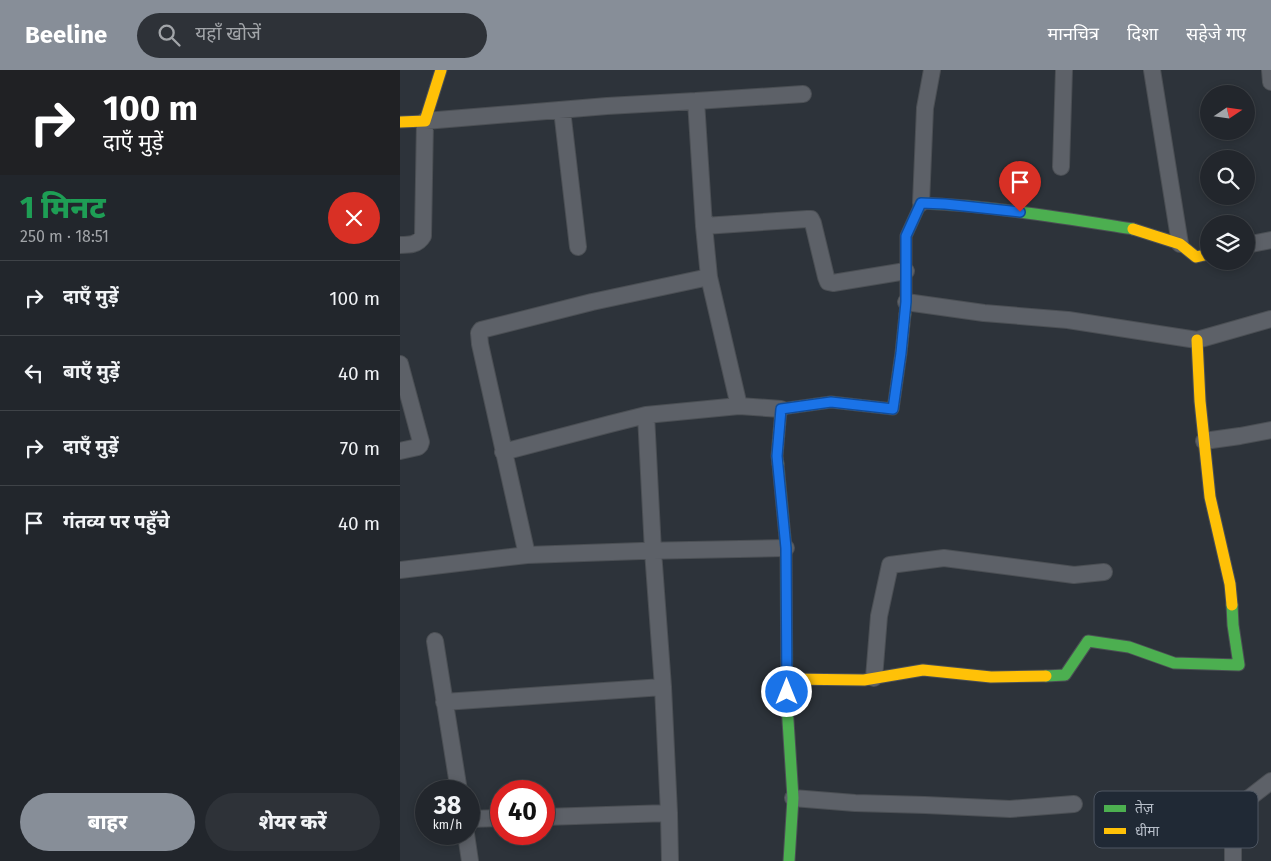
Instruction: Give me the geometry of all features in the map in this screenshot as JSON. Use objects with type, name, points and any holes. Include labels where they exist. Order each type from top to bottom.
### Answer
[{"type":"street","points":[[400,245],[416,243],[423,236],[425,121],[441,70]]},
{"type":"street","points":[[503,452],[646,416],[738,406],[781,409],[831,402],[893,409],[906,302],[906,236],[921,203],[926,108],[932,70]]},
{"type":"street","points":[[1061,167],[1064,70]]},
{"type":"street","points":[[1152,70],[1180,244]]},
{"type":"street","points":[[1270,70],[1271,82]]},
{"type":"street","points":[[400,122],[803,94]]},
{"type":"street","points":[[696,101],[709,277],[738,406]]},
{"type":"street","points":[[562,110],[578,247]]},
{"type":"street","points":[[921,203],[1039,214],[1136,229],[1180,244],[1196,256],[1200,255]]},
{"type":"street","points":[[704,226],[807,218],[811,219],[813,223],[828,282],[833,283],[906,271]]},
{"type":"street","points":[[1255,244],[1271,240]]},
{"type":"street","points":[[527,555],[478,338],[479,333],[481,330],[592,302],[709,277]]},
{"type":"street","points":[[906,302],[1068,320],[1197,340],[1271,319]]},
{"type":"street","points":[[787,679],[864,680],[924,670],[991,676],[1065,675],[1088,641],[1129,647],[1174,663],[1239,665],[1233,625],[1230,584],[1210,497],[1200,401],[1197,340]]},
{"type":"street","points":[[400,364],[420,442],[418,446],[400,451]]},
{"type":"street","points":[[781,409],[777,456],[786,548],[787,705],[793,798],[789,861]]},
{"type":"street","points":[[646,416],[663,687],[670,861]]},
{"type":"street","points":[[1204,441],[1271,430]]},
{"type":"street","points":[[400,570],[527,555],[786,548]]},
{"type":"street","points":[[874,678],[879,616],[890,565],[944,558],[1074,575],[1104,572]]},
{"type":"street","points":[[435,641],[457,780]]},
{"type":"street","points":[[444,702],[663,687]]},
{"type":"street","points":[[1258,791],[1271,781]]},
{"type":"street","points":[[793,798],[855,803],[1010,809],[1074,804]]},
{"type":"street","points":[[555,817],[669,813]]},
{"type":"street","points":[[468,845],[470,861]]},
{"type":"street","points":[[1233,848],[1233,861]]},
{"type":"traffic: fast","points":[[905,314],[906,236],[921,203],[1001,210],[1133,229]]},
{"type":"traffic: fast","points":[[778,464],[786,548],[787,705],[793,798],[789,861]]},
{"type":"traffic: fast","points":[[1046,676],[1065,675],[1088,641],[1129,647],[1174,663],[1239,665],[1232,605]]},
{"type":"traffic: slow","points":[[400,122],[425,121],[441,70]]},
{"type":"traffic: slow","points":[[1133,229],[1180,244],[1196,257],[1200,256]]},
{"type":"traffic: slow","points":[[778,464],[781,409],[831,402],[893,409],[905,314]]},
{"type":"traffic: slow","points":[[1197,340],[1200,401],[1210,497],[1230,584],[1232,605]]},
{"type":"traffic: slow","points":[[787,679],[864,680],[923,670],[991,677],[1046,676]]},
{"type":"route","points":[[787,692],[786,548],[777,456],[781,409],[831,402],[893,409],[906,302],[906,236],[921,203],[1020,212]]}]
